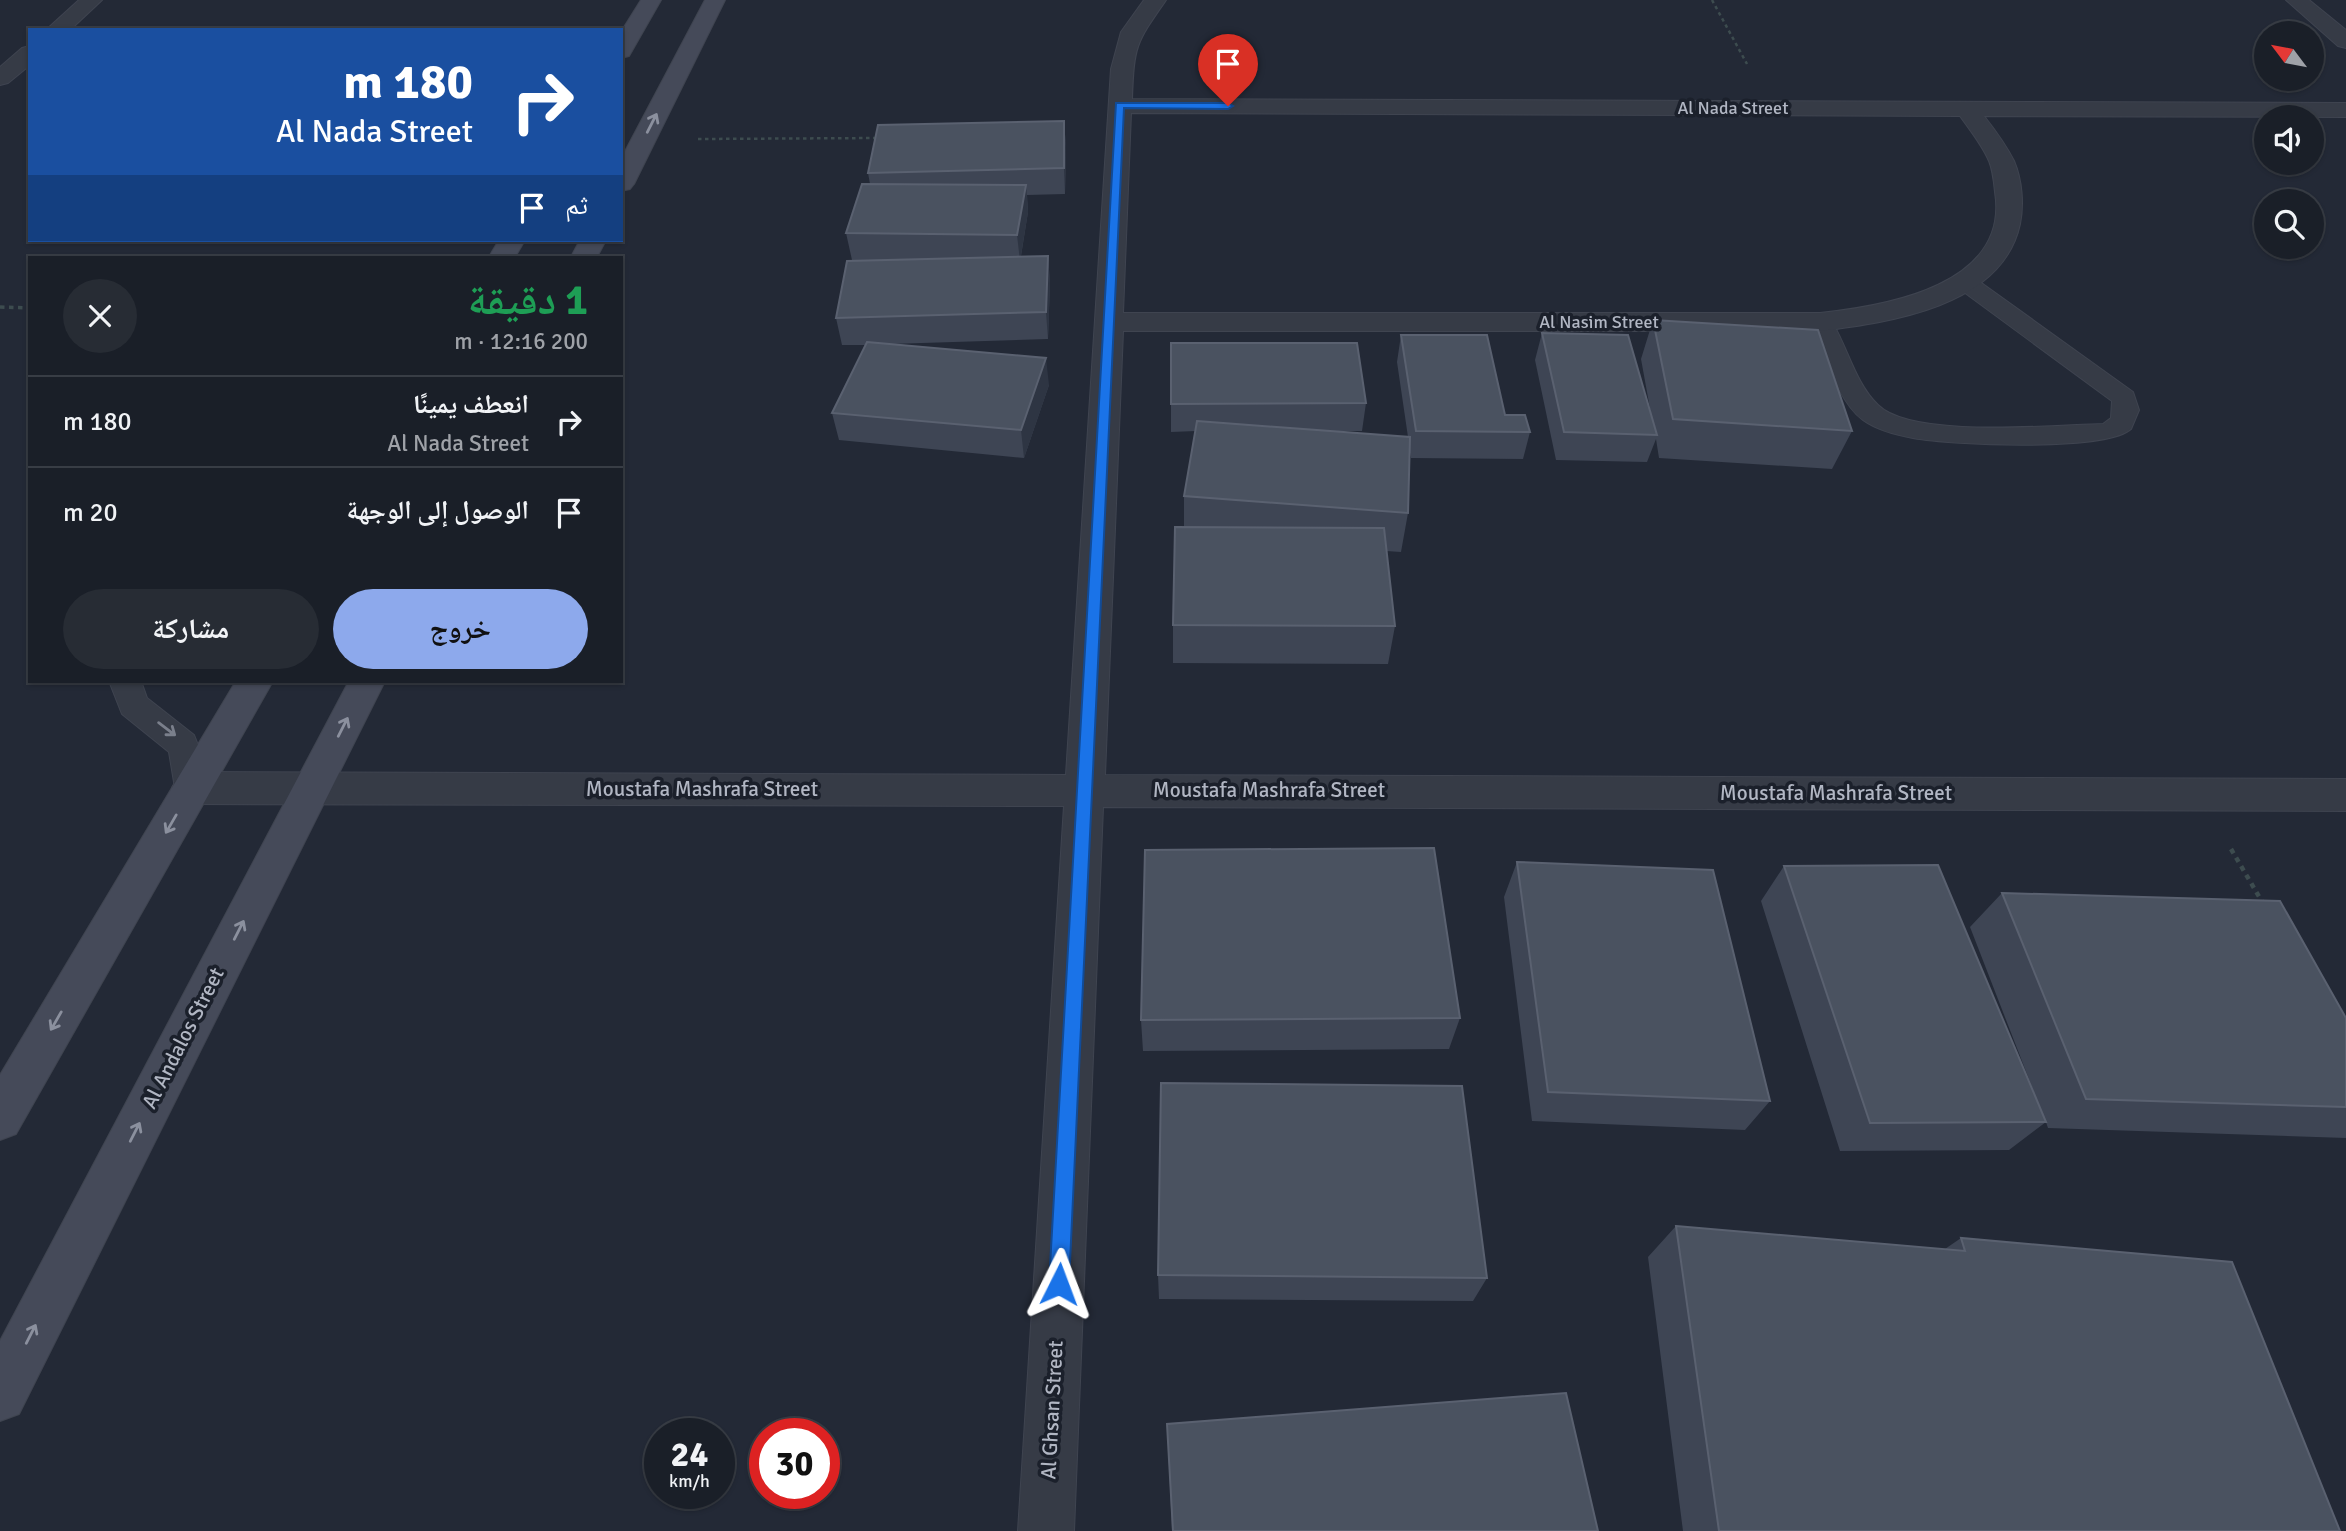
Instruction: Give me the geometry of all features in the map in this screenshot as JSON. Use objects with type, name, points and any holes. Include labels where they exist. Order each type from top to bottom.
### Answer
[{"type":"street","points":[[59,28],[92,0]]},
{"type":"street","points":[[623,48],[651,0]]},
{"type":"street","points":[[623,180],[715,0]]},
{"type":"street","name":"Al Ghsan Street","points":[[1046,1531],[1119,106],[1124,50],[1142,14],[1156,0]]},
{"type":"street","points":[[2296,0],[2346,41]]},
{"type":"street","points":[[0,78],[28,55]]},
{"type":"street","name":"Al Nada Street","points":[[1119,106],[2346,110]]},
{"type":"street","name":"Al Nasim Street","points":[[1109,321],[1820,322],[1888,313],[1931,300],[1965,282],[1999,249],[2011,209],[2003,164],[1967,108]]},
{"type":"street","points":[[0,1118],[254,683]]},
{"type":"street","name":"Al Andalos Street","points":[[0,1395],[366,683]]},
{"type":"street","name":"Moustafa Mashrafa Street","points":[[192,788],[2346,795]]},
{"type":"lane","points":[[1820,322],[1869,412],[1892,426],[1926,433],[2106,432],[2123,422],[2128,411],[2124,398],[1965,282]]},
{"type":"lane","points":[[126,683],[133,705],[143,714],[171,729],[181,740],[191,762],[192,788]]},
{"type":"path","points":[[1712,0],[1771,108]]},
{"type":"path","points":[[645,139],[881,138]]},
{"type":"path","points":[[0,307],[28,308]]},
{"type":"path","points":[[2199,794],[2269,914]]},
{"type":"building","points":[[1064,121],[1064,168],[868,173],[878,125]]},
{"type":"building","points":[[862,184],[1026,185],[1017,235],[846,233]]},
{"type":"building","points":[[1048,256],[1046,312],[836,318],[847,261]]},
{"type":"building","points":[[1653,320],[1818,330],[1852,431],[1673,419]]},
{"type":"building","points":[[1542,333],[1628,335],[1657,435],[1564,432]]},
{"type":"building","points":[[1401,335],[1487,335],[1505,415],[1525,415],[1530,432],[1416,431]]},
{"type":"building","points":[[867,342],[1046,358],[1021,430],[832,413]]},
{"type":"building","points":[[1171,343],[1357,343],[1366,403],[1171,404]]},
{"type":"building","points":[[1197,421],[1410,437],[1408,513],[1184,496]]},
{"type":"building","points":[[1175,527],[1384,528],[1395,626],[1173,625]]},
{"type":"building","points":[[1434,848],[1460,1018],[1141,1020],[1145,850]]},
{"type":"building","points":[[1517,862],[1713,870],[1770,1101],[1548,1092]]},
{"type":"building","points":[[1938,865],[2046,1122],[1870,1123],[1784,866]]},
{"type":"building","points":[[2002,893],[2280,901],[2346,1018],[2346,1107],[2086,1099]]},
{"type":"building","points":[[1161,1083],[1462,1086],[1487,1278],[1158,1275]]},
{"type":"building","points":[[1676,1226],[1965,1251],[1961,1238],[2232,1262],[2340,1531],[1719,1531]]},
{"type":"building","points":[[1566,1393],[1598,1531],[1173,1531],[1167,1424]]},
{"type":"route","points":[[1059,1284],[1119,106],[1228,106]]}]
